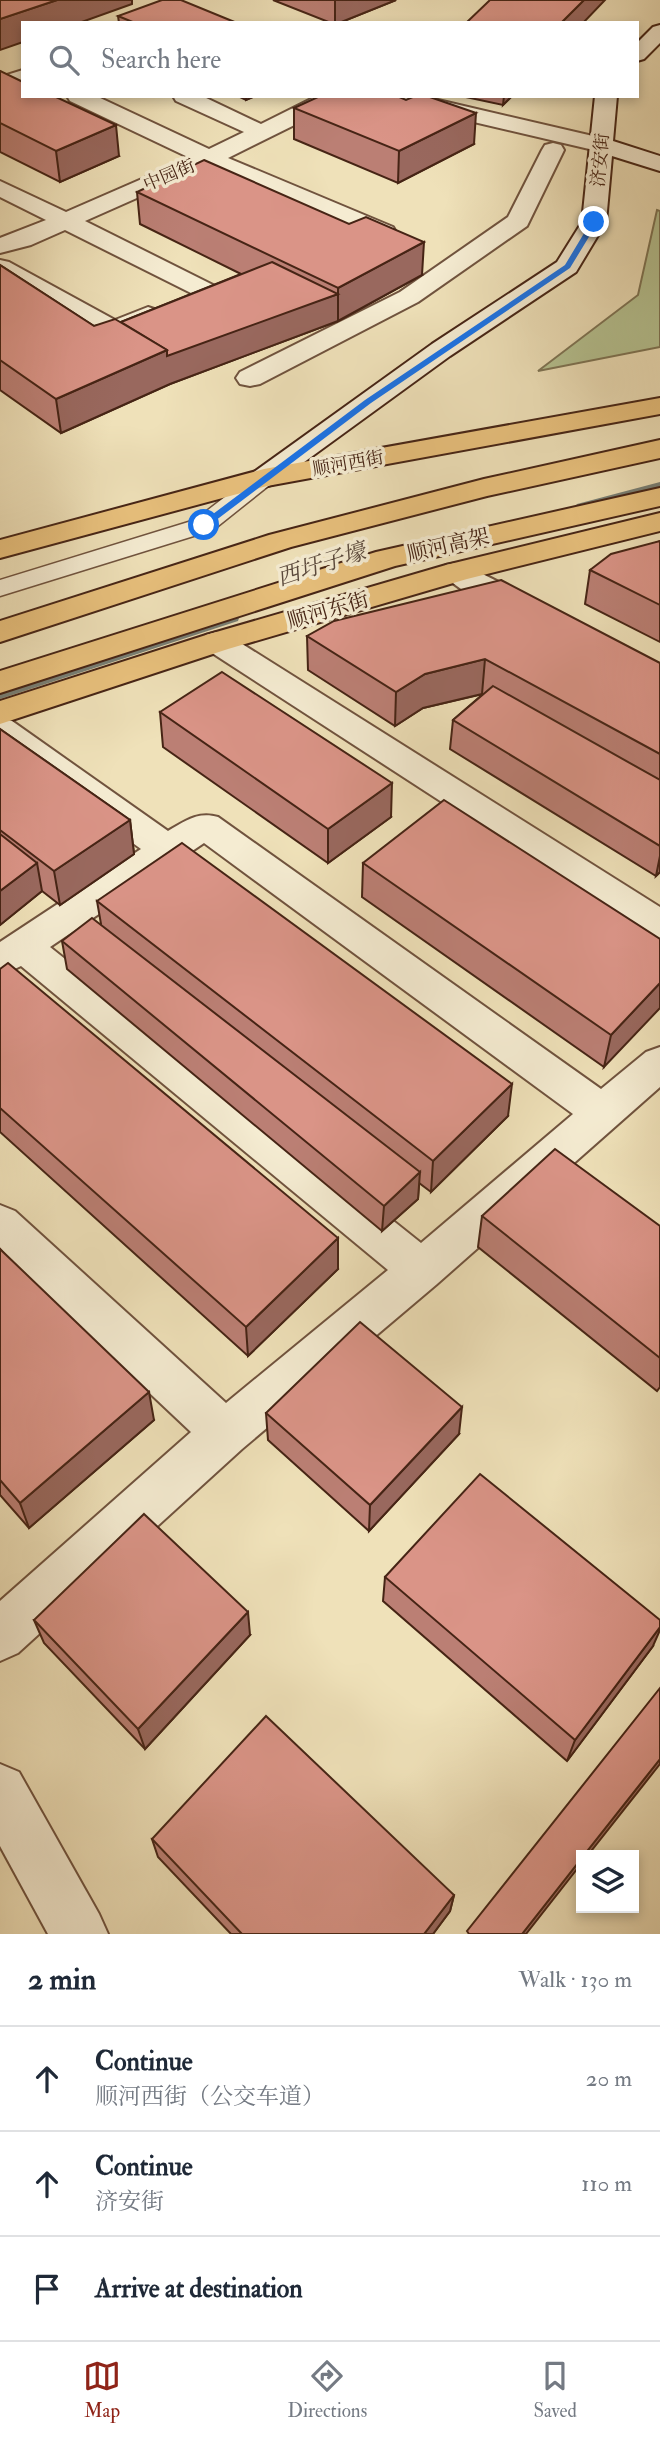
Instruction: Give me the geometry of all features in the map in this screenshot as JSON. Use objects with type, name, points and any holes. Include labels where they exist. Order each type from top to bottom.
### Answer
[{"type":"main road","name":"顺河西街","points":[[0,549],[264,478],[660,406]]},
{"type":"main road","points":[[0,632],[280,541],[484,488],[660,449]]},
{"type":"main road","name":"顺河高架","points":[[0,682],[387,559],[660,497]]},
{"type":"main road","name":"顺河东街","points":[[0,713],[217,642],[457,572],[660,523]]},
{"type":"street","points":[[639,53],[660,31]]},
{"type":"street","points":[[0,83],[21,77]]},
{"type":"street","points":[[82,98],[209,158],[384,232]]},
{"type":"street","points":[[188,98],[261,132]]},
{"type":"street","name":"中园街","points":[[0,246],[22,240],[209,158],[330,98]]},
{"type":"street","points":[[399,98],[554,141]]},
{"type":"street","name":"济安街","points":[[264,478],[440,351],[567,267],[594,222],[607,98]]},
{"type":"street","points":[[406,115],[554,141],[602,145],[660,164]]},
{"type":"street","points":[[250,378],[409,297],[519,221],[554,141]]},
{"type":"street","points":[[0,188],[204,290],[114,330],[0,267]]},
{"type":"street","points":[[457,572],[484,589],[547,618]]},
{"type":"street","points":[[217,642],[660,925]]},
{"type":"street","points":[[0,729],[167,849]]},
{"type":"street","points":[[421,1270],[11,953],[205,826],[604,1113]]},
{"type":"street","points":[[0,1636],[225,1433],[421,1270],[660,1063]]},
{"type":"street","points":[[0,1224],[225,1433]]},
{"type":"street","points":[[0,1791],[79,1934]]},
{"type":"lane","points":[[0,588],[204,525],[264,478]]},
{"type":"green space","points":[[657,210],[660,211],[660,347],[538,371],[638,295]]},
{"type":"building","points":[[0,0],[57,0],[0,19]]},
{"type":"building","points":[[162,0],[181,0],[232,21],[130,21],[118,16]]},
{"type":"building","points":[[490,0],[584,0],[563,21],[468,21]]},
{"type":"building","points":[[0,71],[21,81],[21,98],[58,98],[116,125],[56,151],[0,123]]},
{"type":"building","points":[[316,98],[433,98],[476,113],[399,151],[294,108]]},
{"type":"building","points":[[204,160],[349,224],[366,217],[424,242],[338,288],[137,192]]},
{"type":"building","points":[[272,262],[338,294],[167,356],[167,350],[121,322]]},
{"type":"building","points":[[0,265],[94,326],[115,319],[167,350],[56,399],[0,360]]},
{"type":"building","points":[[660,541],[660,605],[590,570],[611,554]]},
{"type":"building","points":[[501,580],[660,663],[660,754],[485,659],[425,674],[396,692],[307,636],[334,621]]},
{"type":"building","points":[[222,672],[392,783],[328,829],[160,712]]},
{"type":"building","points":[[493,686],[660,780],[660,846],[453,720]]},
{"type":"building","points":[[0,729],[130,820],[54,871],[0,830]]},
{"type":"building","points":[[444,800],[660,939],[660,983],[611,1035],[363,863]]},
{"type":"building","points":[[0,834],[37,863],[0,891]]},
{"type":"building","points":[[182,843],[512,1084],[433,1161],[97,901]]},
{"type":"building","points":[[92,918],[420,1172],[384,1206],[62,941]]},
{"type":"building","points":[[8,963],[338,1238],[246,1327],[0,1108],[0,969]]},
{"type":"building","points":[[555,1149],[660,1226],[660,1358],[482,1216]]},
{"type":"building","points":[[0,1249],[149,1392],[20,1503],[0,1480]]},
{"type":"building","points":[[360,1322],[462,1407],[370,1505],[266,1413]]},
{"type":"building","points":[[480,1474],[660,1620],[660,1627],[575,1740],[385,1577]]},
{"type":"building","points":[[144,1514],[248,1612],[138,1729],[34,1620]]},
{"type":"building","points":[[660,1688],[660,1759],[588,1850],[576,1850],[576,1865],[522,1934],[469,1934],[467,1931]]},
{"type":"building","points":[[266,1716],[454,1895],[424,1934],[242,1934],[152,1839]]},
{"type":"waterway","name":"西圩子壕","points":[[581,507],[660,486]]},
{"type":"waterway","name":"西圩子壕","points":[[0,695],[233,618]]},
{"type":"route","points":[[204,525],[368,402],[567,267],[594,222]]}]
